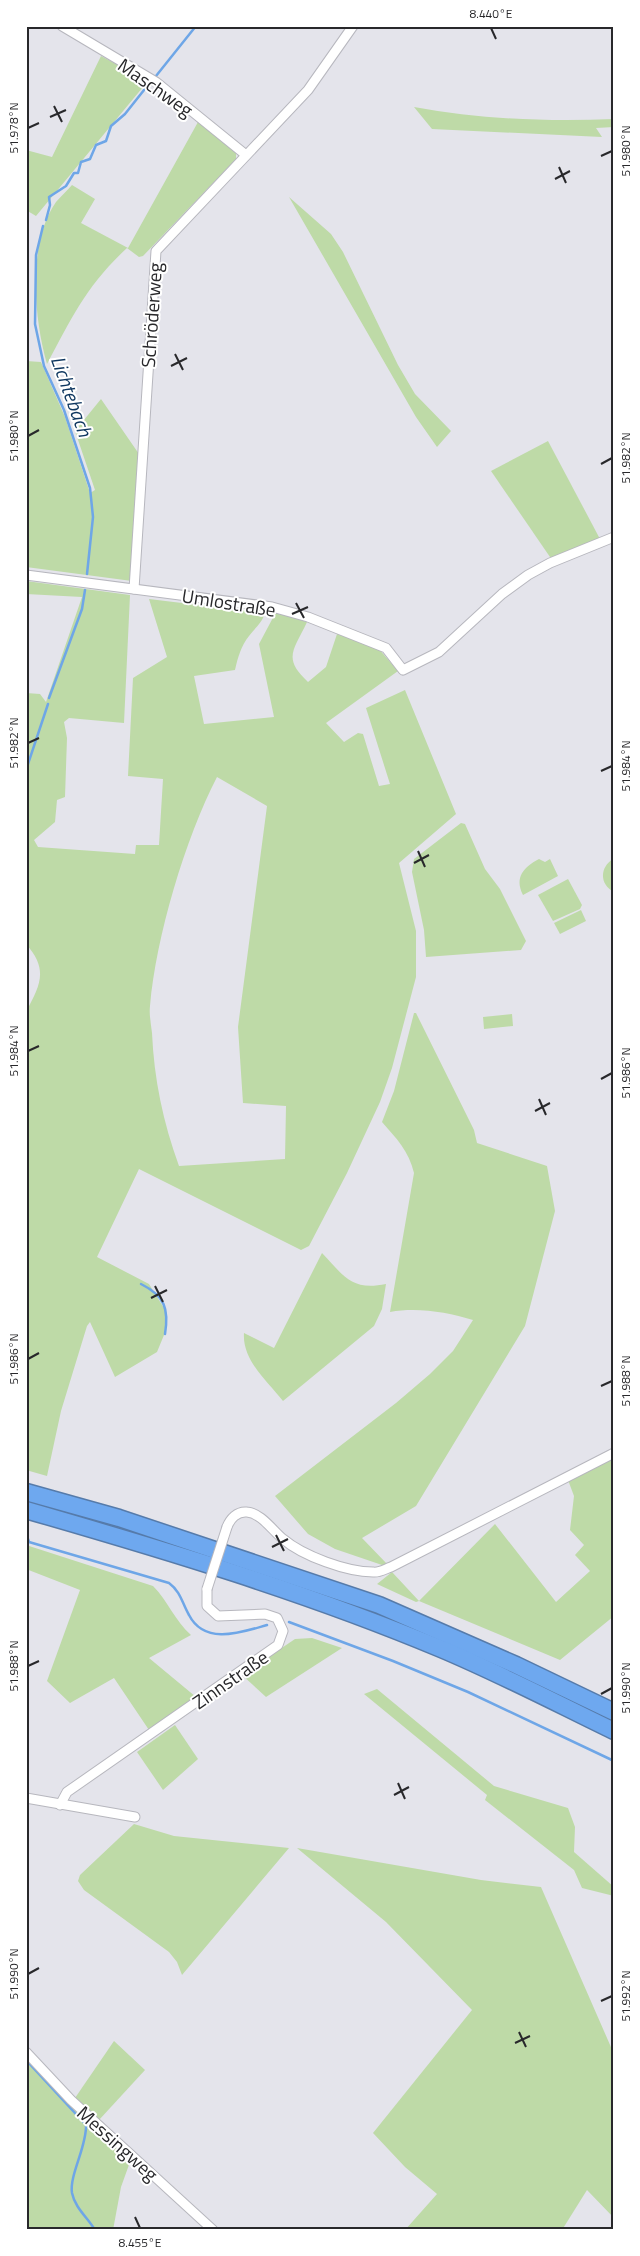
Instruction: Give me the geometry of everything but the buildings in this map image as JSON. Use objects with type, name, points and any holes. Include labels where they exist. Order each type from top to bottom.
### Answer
[{"type":"highway","points":[[26,1492],[120,1518],[379,1605],[508,1661],[614,1712]]},
{"type":"highway","points":[[26,1510],[163,1549],[368,1620],[489,1670],[614,1731]]},
{"type":"street","name":"Maschweg","points":[[62,26],[156,82],[246,155]]},
{"type":"street","name":"Schröderweg","points":[[134,588],[156,251],[308,90],[352,26]]},
{"type":"street","name":"Umlostraße","points":[[26,575],[272,607],[308,617],[386,648],[403,670],[440,652],[502,594],[528,575],[550,563],[614,537]]},
{"type":"street","name":"Zinnstraße","points":[[60,1805],[67,1792],[278,1645],[283,1631],[277,1618],[265,1614],[218,1616],[207,1606],[207,1589],[227,1527],[236,1515],[248,1512],[258,1516],[295,1548],[307,1554],[355,1569],[377,1572],[614,1453]]},
{"type":"street","points":[[26,1798],[135,1817]]},
{"type":"street","name":"Messingweg","points":[[26,2052],[72,2100],[213,2230]]},
{"type":"green space","points":[[101,56],[148,81],[36,216],[26,210],[26,150],[52,157]]},
{"type":"green space","points":[[414,107],[514,119],[614,119],[614,127],[596,128],[602,137],[432,129]]},
{"type":"green space","points":[[198,122],[236,153],[236,159],[143,256],[139,257],[127,248],[101,275],[81,302],[47,364],[42,346],[36,304],[37,259],[47,219],[56,202],[72,185],[95,199],[81,223],[128,248]]},
{"type":"green space","points":[[289,197],[331,234],[343,252],[398,365],[415,394],[451,431],[437,447],[416,417]]},
{"type":"green space","points":[[26,361],[41,362],[65,417],[90,493],[95,490],[75,431],[101,399],[139,454],[132,581],[26,567]]},
{"type":"green space","points":[[548,441],[600,539],[555,558],[550,557],[491,471]]},
{"type":"green space","points":[[26,581],[130,595],[124,723],[69,718],[64,722],[67,738],[65,797],[57,800],[55,822],[34,840],[38,847],[135,854],[136,845],[159,845],[163,779],[128,776],[133,678],[167,657],[149,599],[265,613],[244,644],[235,670],[194,676],[204,724],[274,717],[259,644],[276,612],[307,622],[295,647],[293,660],[300,674],[308,682],[326,667],[337,634],[378,648],[398,671],[326,723],[344,742],[358,733],[363,734],[379,786],[390,784],[366,708],[405,690],[456,814],[399,863],[416,931],[416,977],[392,1068],[380,1102],[347,1173],[309,1246],[301,1250],[139,1169],[97,1257],[149,1284],[167,1313],[164,1335],[157,1352],[115,1377],[90,1322],[87,1326],[61,1411],[47,1476],[26,1470],[26,1012],[38,985],[40,970],[38,962],[26,944],[26,693],[40,694],[46,702],[82,597],[26,594]],"holes":[[[217,777],[267,806],[238,1027],[243,1103],[286,1106],[285,1159],[179,1166],[160,1100],[150,1016],[153,979],[165,920],[183,859],[205,802]]]},
{"type":"green space","points":[[461,823],[465,824],[485,869],[500,889],[526,941],[521,950],[426,957],[424,930],[412,872],[414,859]]},
{"type":"green space","points":[[539,859],[545,862],[550,859],[558,876],[523,895],[520,889],[522,873],[529,865]]},
{"type":"green space","points":[[613,859],[614,892],[606,885],[603,876],[606,866]]},
{"type":"green space","points":[[568,879],[582,905],[580,909],[553,921],[538,895]]},
{"type":"green space","points":[[581,910],[586,921],[560,934],[554,923]]},
{"type":"green space","points":[[414,1013],[416,1013],[474,1130],[477,1143],[547,1166],[555,1211],[525,1326],[416,1506],[362,1538],[388,1565],[382,1565],[335,1549],[308,1534],[275,1496],[396,1403],[430,1374],[453,1351],[473,1320],[432,1311],[390,1312],[414,1173],[405,1151],[382,1122],[394,1091]]},
{"type":"green space","points":[[512,1014],[513,1026],[484,1029],[483,1017]]},
{"type":"green space","points":[[322,1253],[349,1280],[364,1285],[386,1284],[382,1309],[374,1326],[283,1401],[251,1361],[244,1343],[244,1333],[274,1348]]},
{"type":"green space","points":[[614,1458],[614,1616],[560,1660],[419,1601],[495,1524],[556,1602],[590,1571],[575,1555],[584,1545],[570,1530],[574,1496],[568,1480]]},
{"type":"green space","points":[[26,1545],[153,1586],[180,1624],[191,1635],[149,1658],[196,1697],[149,1730],[114,1678],[70,1703],[47,1681],[80,1590],[26,1569]]},
{"type":"green space","points":[[392,1572],[419,1601],[416,1602],[377,1584]]},
{"type":"green space","points":[[312,1638],[342,1648],[266,1697],[242,1675],[295,1639]]},
{"type":"green space","points":[[377,1689],[494,1786],[568,1808],[575,1827],[574,1852],[614,1887],[614,1896],[582,1888],[574,1870],[485,1800],[487,1795],[364,1694]]},
{"type":"green space","points":[[175,1725],[198,1759],[163,1790],[137,1752]]},
{"type":"green space","points":[[134,1824],[174,1836],[289,1848],[182,1975],[177,1962],[169,1952],[84,1890],[78,1881],[80,1875]]},
{"type":"green space","points":[[297,1848],[481,1880],[541,1887],[614,2054],[614,2218],[587,2190],[562,2230],[405,2230],[437,2194],[405,2167],[373,2133],[472,2010],[386,1922]]},
{"type":"green space","points":[[114,2041],[145,2070],[99,2120],[75,2098]]},
{"type":"green space","points":[[26,2057],[130,2162],[121,2187],[113,2230],[26,2230]]},
{"type":"waterway","name":"Lichtebach","points":[[156,76],[196,26]]},
{"type":"waterway","name":"Lichtebach","points":[[46,220],[50,205],[49,197],[66,186],[74,173],[78,173],[81,162],[90,159],[96,145],[106,141],[111,126],[125,114],[148,85]]},
{"type":"waterway","name":"Lichtebach","points":[[43,226],[36,255],[35,324],[44,366],[64,410],[90,488],[93,517],[87,574]]},
{"type":"waterway","name":"Lichtebach","points":[[49,698],[82,609],[85,590]]},
{"type":"waterway","name":"Lichtebach","points":[[26,770],[48,704]]},
{"type":"waterway","points":[[141,1284],[155,1293],[164,1304],[166,1317],[165,1334]]},
{"type":"waterway","points":[[28,1539],[29,1542],[169,1583],[179,1594],[196,1625],[204,1631],[214,1634],[236,1633],[267,1625]]},
{"type":"waterway","points":[[289,1622],[393,1661],[468,1692],[614,1761]]},
{"type":"waterway","points":[[26,2060],[86,2125],[84,2142],[73,2178],[72,2193],[79,2208],[95,2230]]}]
